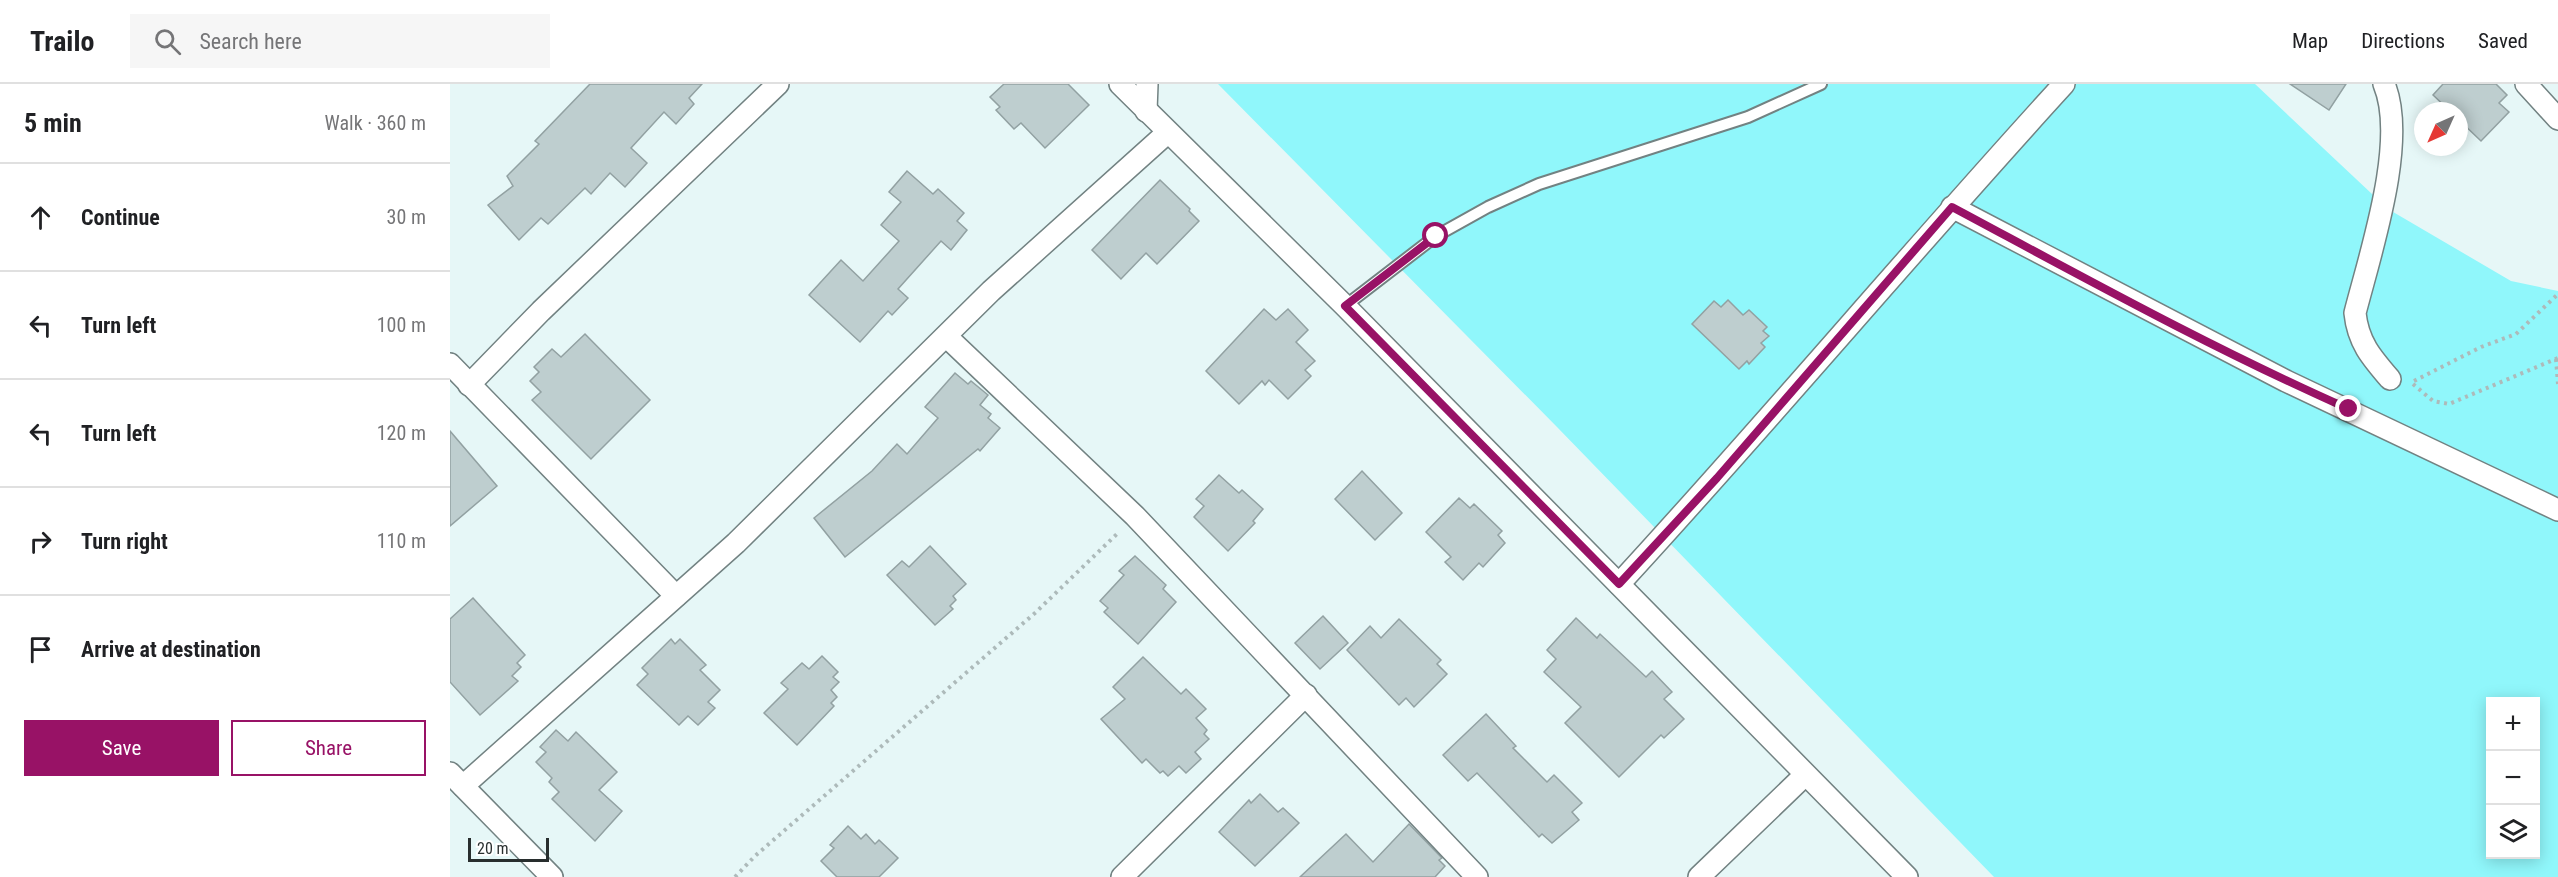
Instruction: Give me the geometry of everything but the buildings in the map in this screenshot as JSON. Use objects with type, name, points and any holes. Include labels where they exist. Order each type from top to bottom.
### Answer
[{"type":"street","points":[[469,385],[541,311],[778,84]]},
{"type":"street","points":[[1120,84],[1167,133],[1345,306],[1907,877]]},
{"type":"street","points":[[1146,111],[1147,84]]},
{"type":"street","points":[[1619,584],[1717,478],[1952,207],[2064,84]]},
{"type":"street","points":[[2384,84],[2388,92],[2391,132],[2386,185],[2355,313],[2357,333],[2366,351],[2390,379]]},
{"type":"street","points":[[2526,84],[2558,119]]},
{"type":"street","points":[[552,877],[457,780],[736,543],[991,291],[1167,133]]},
{"type":"street","points":[[1952,207],[2286,381],[2558,510]]},
{"type":"street","points":[[947,337],[1135,516],[1477,877]]},
{"type":"street","points":[[450,364],[676,596]]},
{"type":"street","points":[[1122,877],[1306,695]]},
{"type":"street","points":[[1699,877],[1805,775]]},
{"type":"lane","points":[[1345,306],[1436,236],[1488,207],[1539,184],[1748,117],[1821,84]]},
{"type":"path","points":[[2411,382],[2460,356],[2516,334],[2558,294]]},
{"type":"path","points":[[2390,379],[2400,377],[2411,382],[2433,401],[2449,404],[2557,358],[2558,384]]},
{"type":"path","points":[[735,877],[755,856],[1035,613],[1135,516]]},
{"type":"shaded area","points":[[1218,84],[2255,84],[2388,209],[2511,281],[2558,291],[2558,877],[1994,877],[1557,427]]},
{"type":"route","points":[[1436,236],[1345,306],[1619,584],[1717,478],[1952,207],[2128,301],[2286,381],[2349,409]]}]
